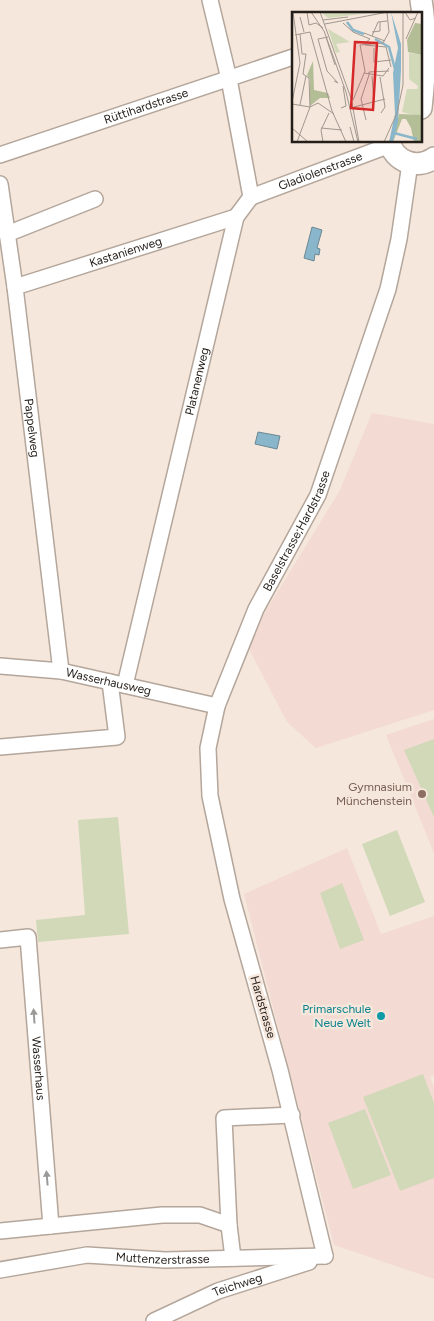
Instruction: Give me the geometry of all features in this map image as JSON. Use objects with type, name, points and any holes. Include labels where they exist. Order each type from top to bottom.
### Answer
[{"type":"main road","points":[[422,23],[424,68],[422,88]]},
{"type":"main road","points":[[422,109],[434,114]]},
{"type":"main road","points":[[389,143],[397,156],[410,163],[424,163],[434,158]]},
{"type":"street","points":[[210,0],[229,78],[251,197]]},
{"type":"street","name":"Rüttihardstrasse","points":[[0,155],[292,57]]},
{"type":"street","name":"Gladiolenstrasse","points":[[251,197],[389,143]]},
{"type":"street","name":"Baselstrasse;Hardstrasse","points":[[232,899],[210,796],[208,748],[216,706],[256,609],[318,496],[388,289],[399,239],[410,163]]},
{"type":"street","name":"Pappelweg","points":[[0,184],[15,287],[60,671]]},
{"type":"street","name":"Platanenweg","points":[[118,684],[236,217],[251,197]]},
{"type":"street","points":[[7,234],[95,199]]},
{"type":"street","name":"Kastanienweg","points":[[15,287],[236,217]]},
{"type":"street","name":"Wasserhausweg","points":[[0,666],[60,671],[216,706]]},
{"type":"street","points":[[0,747],[117,737],[118,684]]},
{"type":"street","name":"Hardstrasse","points":[[232,899],[292,1115],[325,1256]]},
{"type":"street","name":"Wasserhaus","points":[[0,940],[28,938],[51,1226]]},
{"type":"street","points":[[233,1258],[229,1224],[224,1118],[292,1115]]},
{"type":"street","points":[[0,1232],[162,1215],[200,1215],[229,1224]]},
{"type":"street","name":"Muttenzerstrasse","points":[[0,1270],[87,1255],[165,1260],[325,1256]]},
{"type":"street","name":"Teichweg","points":[[154,1321],[218,1291],[325,1256]]},
{"type":"shaded area","points":[[372,413],[434,424],[434,710],[316,748],[287,722],[246,643],[339,492]]},
{"type":"shaded area","name":"Gymnasium Münchenstein","points":[[434,719],[434,853],[386,735]]},
{"type":"shaded area","points":[[347,848],[381,934],[434,916],[434,1075],[430,1077],[434,1088],[434,1279],[334,1245],[244,894]]},
{"type":"green space","points":[[434,739],[434,817],[404,750]]},
{"type":"green space","points":[[118,817],[129,934],[38,942],[36,920],[85,915],[78,820]]},
{"type":"green space","points":[[397,830],[425,902],[390,916],[362,844]]},
{"type":"green space","points":[[342,883],[364,940],[340,949],[320,893]]},
{"type":"green space","points":[[423,1074],[434,1103],[434,1178],[400,1191],[363,1097]]},
{"type":"green space","points":[[365,1109],[391,1175],[353,1189],[328,1123]]},
{"type":"water","points":[[312,227],[322,230],[317,248],[320,249],[319,255],[315,254],[314,261],[304,258]]},
{"type":"water","points":[[258,432],[280,436],[277,449],[255,444]]},
{"type":"place","name":"Gymnasium Münchenstein","points":[[422,794]]},
{"type":"place","name":"Primarschule Neue Welt","points":[[381,1016]]}]
